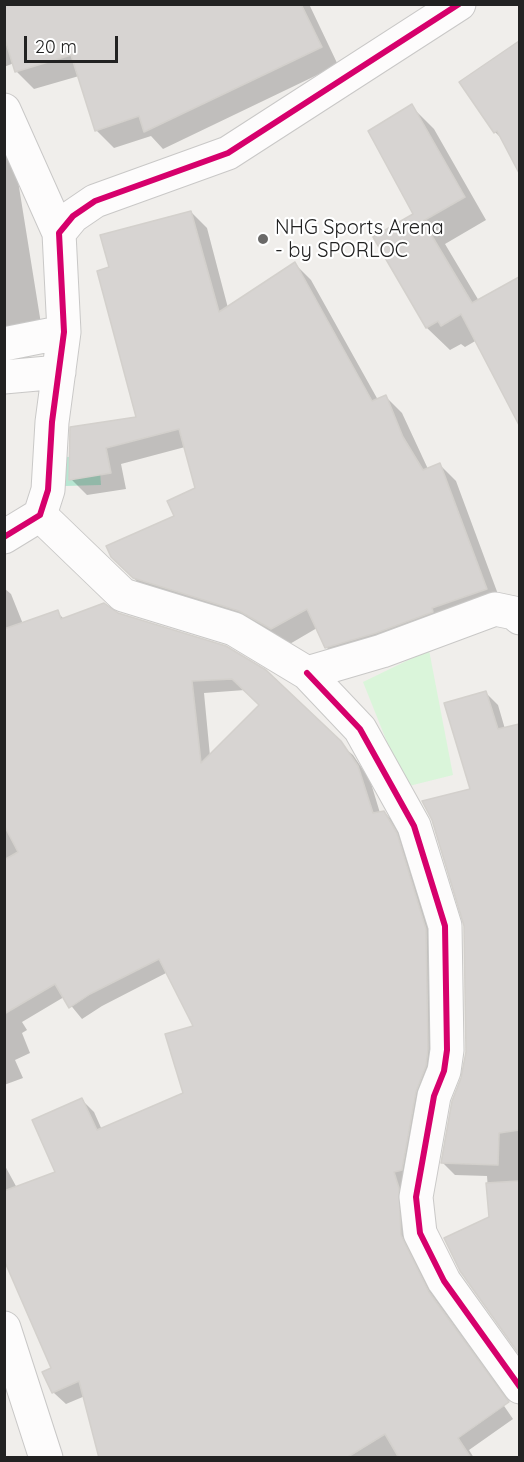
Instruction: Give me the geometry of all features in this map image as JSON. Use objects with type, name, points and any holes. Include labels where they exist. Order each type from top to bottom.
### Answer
[{"type":"street","points":[[59,232],[73,216],[95,201],[228,153],[459,4]]},
{"type":"street","points":[[4,110],[59,232],[64,332],[52,422],[48,490],[40,514],[4,537]]},
{"type":"street","points":[[4,344],[64,332]]},
{"type":"street","points":[[4,377],[59,372]]},
{"type":"street","points":[[40,514],[123,595],[234,629],[307,673],[360,729],[414,826],[445,926],[447,1050],[444,1071],[434,1096],[416,1197],[420,1233],[444,1281],[519,1387]]},
{"type":"street","points":[[307,673],[382,651],[495,609],[514,613],[519,618]]},
{"type":"street","points":[[4,1328],[46,1458]]},
{"type":"green space","points":[[99,456],[101,485],[65,486],[65,457]]},
{"type":"green space","points":[[429,650],[453,775],[405,787],[363,682]]},
{"type":"building","points":[[4,4],[301,4],[322,47],[144,132],[139,116],[95,131],[71,55],[15,72],[4,36]]},
{"type":"building","points":[[519,41],[519,173],[497,131],[494,133],[459,82]]},
{"type":"building","points":[[412,104],[465,197],[423,221],[472,303],[519,277],[519,425],[461,314],[441,326],[438,321],[426,328],[373,237],[413,214],[368,131]]},
{"type":"building","points":[[191,211],[219,312],[295,262],[372,401],[386,395],[403,437],[423,470],[440,463],[487,589],[432,608],[433,612],[376,633],[325,648],[307,609],[271,629],[239,611],[133,578],[111,557],[106,546],[174,516],[167,501],[195,488],[179,429],[106,448],[111,473],[69,480],[70,427],[136,417],[97,271],[109,267],[100,235]]},
{"type":"building","points":[[104,603],[118,613],[226,646],[266,670],[341,741],[358,766],[373,813],[384,811],[397,833],[426,929],[428,1049],[426,1066],[416,1092],[402,1170],[394,1172],[399,1188],[401,1235],[429,1292],[509,1402],[458,1438],[471,1458],[399,1458],[385,1434],[346,1458],[99,1458],[79,1381],[52,1393],[42,1372],[51,1368],[4,1260],[4,1191],[55,1172],[32,1120],[82,1098],[97,1130],[183,1093],[165,1034],[193,1026],[159,959],[90,994],[69,1008],[55,984],[4,1014],[4,860],[18,852],[4,825],[4,629],[58,610],[61,619]],"holes":[[[232,679],[259,705],[201,763],[192,681]]]},
{"type":"building","points":[[486,691],[498,729],[519,724],[519,1130],[499,1133],[498,1165],[441,1163],[452,1101],[461,1078],[466,1052],[464,926],[432,820],[422,801],[470,789],[444,703]]},
{"type":"building","points":[[519,1181],[519,1354],[460,1271],[444,1238],[489,1217],[486,1183]]},
{"type":"cycle path","points":[[4,537],[40,515],[48,490],[52,422],[64,332],[59,233],[73,216],[95,201],[228,153],[459,4]]},
{"type":"cycle path","points":[[307,673],[360,729],[414,826],[445,926],[447,1050],[444,1071],[434,1096],[416,1197],[420,1233],[444,1281],[520,1387]]},
{"type":"place","name":"NHG Sports Arena - by SPORLOC","points":[[263,239]]}]
